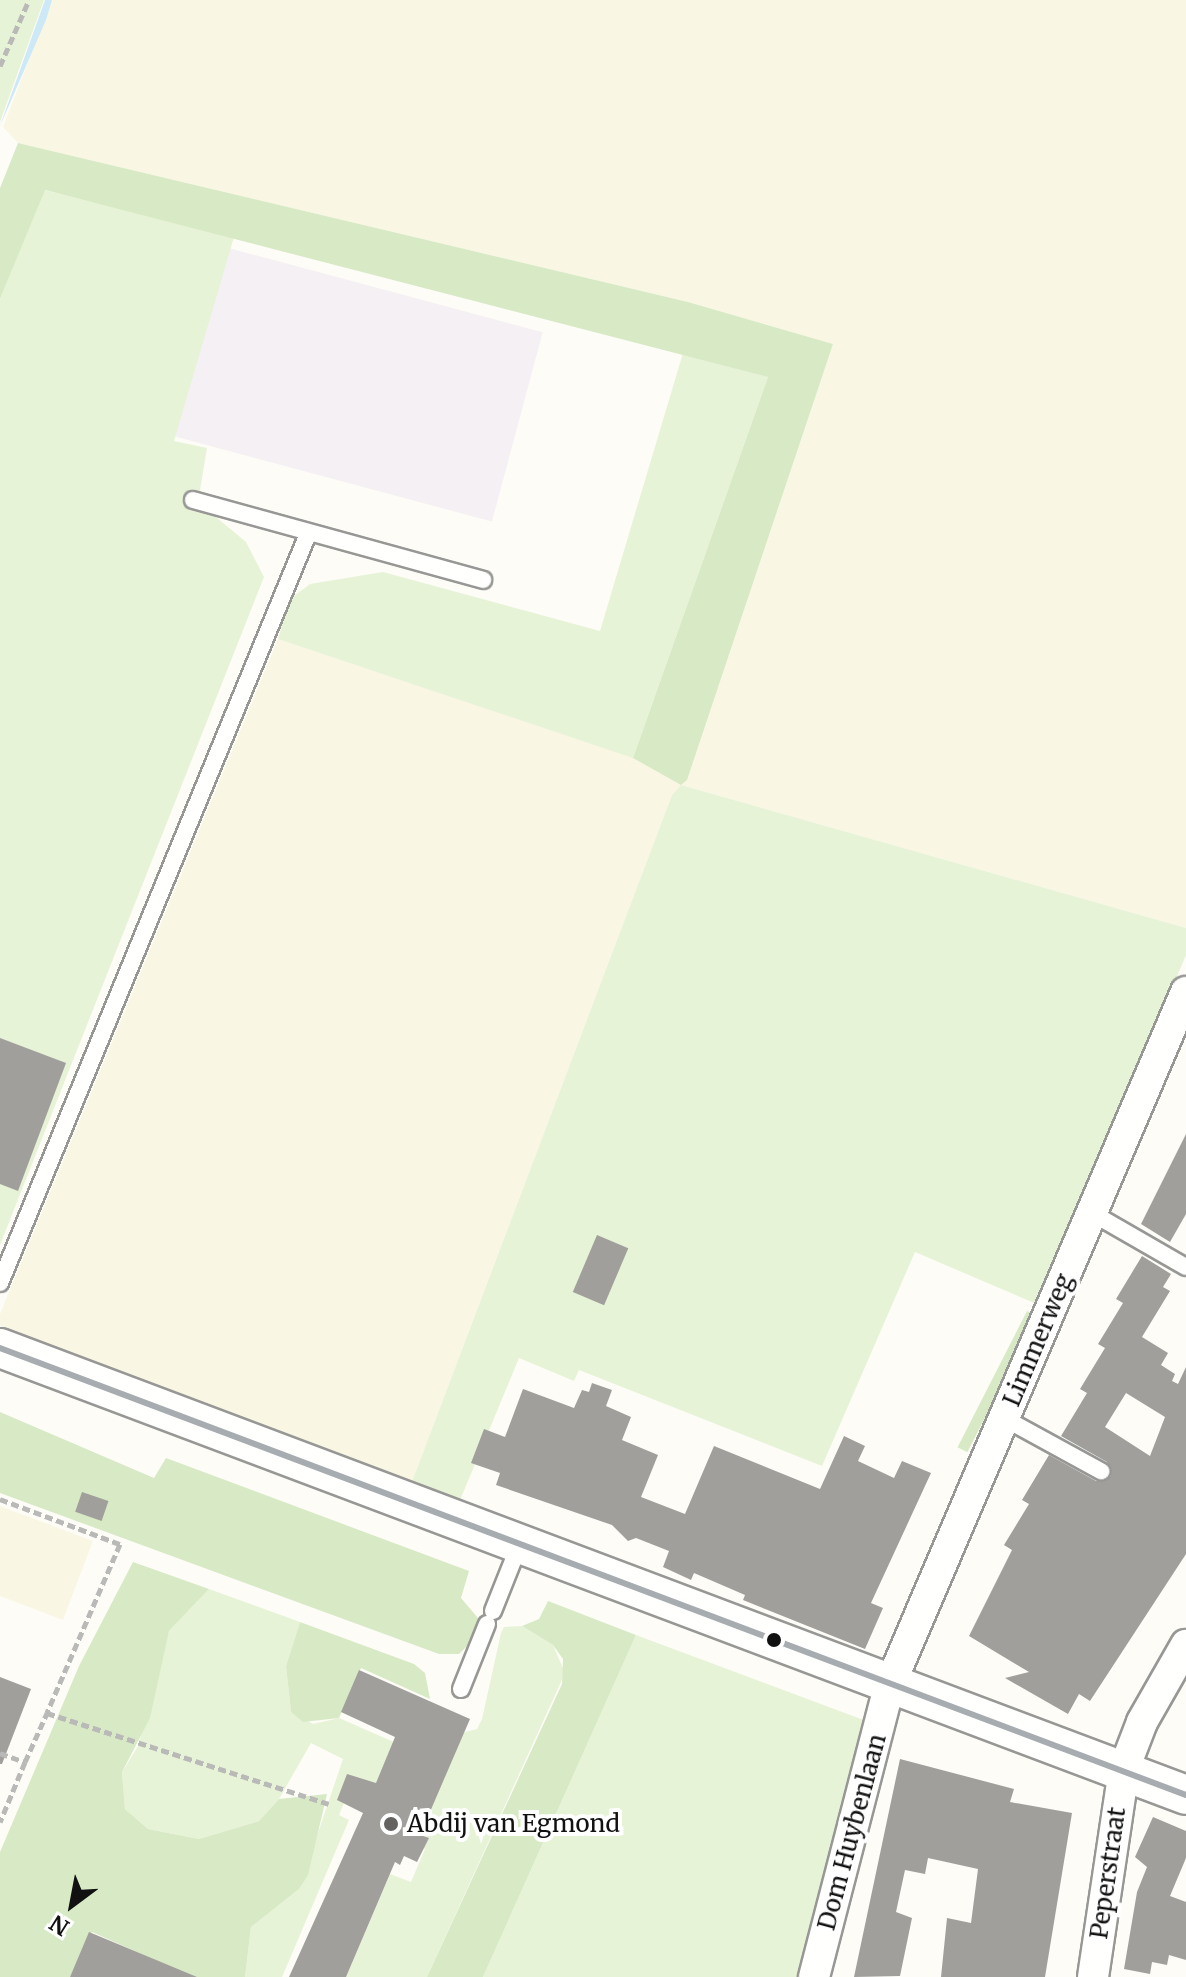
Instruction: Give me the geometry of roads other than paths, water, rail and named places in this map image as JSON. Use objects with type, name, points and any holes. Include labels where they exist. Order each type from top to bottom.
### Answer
[{"type":"street","name":"Limmerweg","points":[[889,1687],[1186,992]]},
{"type":"street","points":[[0,1348],[520,1543],[889,1687],[1124,1769],[1186,1795]]},
{"type":"street","name":"Peperstraat","points":[[1093,1977],[1124,1769],[1142,1722],[1186,1645]]},
{"type":"street","name":"Dom Huybenlaan","points":[[814,1977],[889,1687]]},
{"type":"lane","points":[[193,500],[483,580]]},
{"type":"lane","points":[[0,1283],[308,534]]},
{"type":"lane","points":[[1092,1213],[1186,1267]]},
{"type":"lane","points":[[1004,1418],[1101,1471]]},
{"type":"lane","points":[[461,1689],[520,1543]]},
{"type":"water","points":[[45,0],[52,0],[46,20],[0,126]]},
{"type":"place","name":"Abdij van Egmond","points":[[391,1824]]}]
